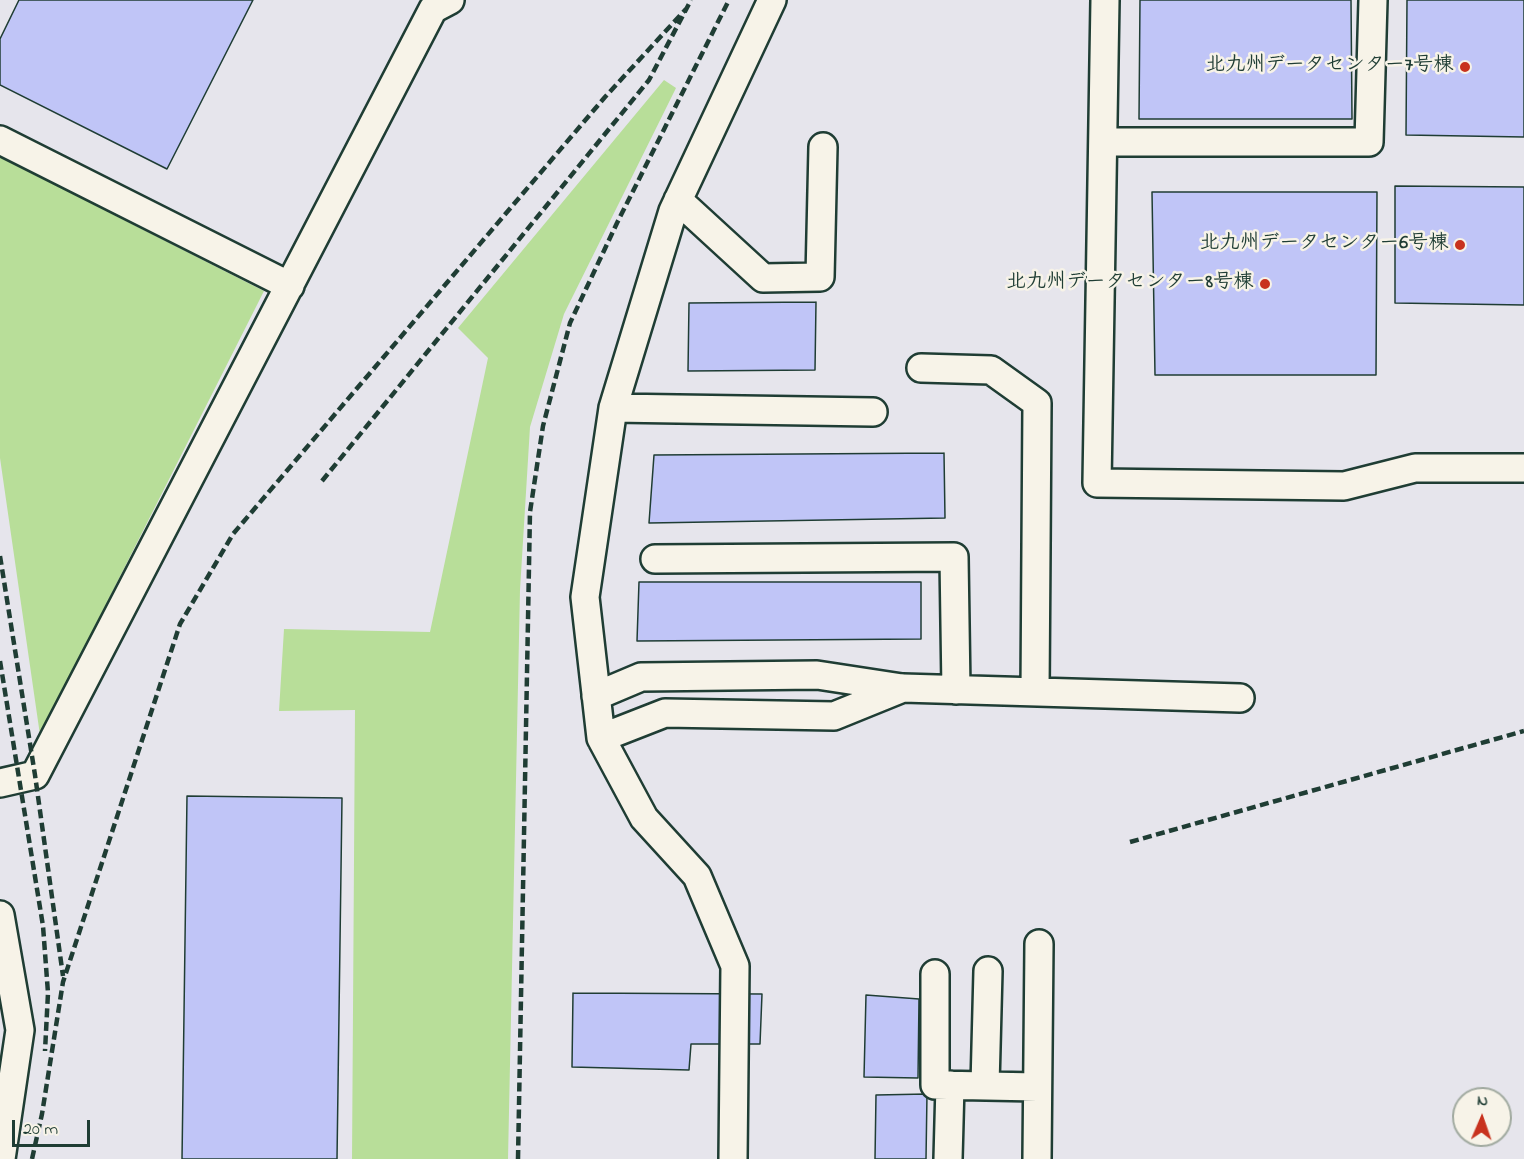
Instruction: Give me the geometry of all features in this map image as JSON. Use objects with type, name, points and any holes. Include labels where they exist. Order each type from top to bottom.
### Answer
[{"type":"street","points":[[733,1159],[735,966],[697,876],[644,819],[601,738],[585,597],[613,408],[673,211],[772,0]]},
{"type":"street","points":[[1105,0],[1097,483],[1344,486],[1415,468],[1524,468]]},
{"type":"street","points":[[1103,142],[1369,142],[1373,0]]},
{"type":"street","points":[[0,783],[35,775],[290,286],[433,3]]},
{"type":"street","points":[[0,140],[290,286]]},
{"type":"street","points":[[678,200],[763,278],[820,277],[823,147]]},
{"type":"street","points":[[921,369],[991,370],[1037,403],[1035,692]]},
{"type":"street","points":[[613,408],[873,412]]},
{"type":"street","points":[[655,559],[954,557],[956,690]]},
{"type":"street","points":[[596,696],[641,677],[817,675],[903,688],[1240,698]]},
{"type":"street","points":[[601,738],[665,713],[834,716],[903,688]]},
{"type":"street","points":[[0,915],[20,1030],[1,1159]]},
{"type":"street","points":[[1037,1159],[1039,944]]},
{"type":"street","points":[[986,1085],[988,971]]},
{"type":"street","points":[[935,974],[935,1084],[1038,1087]]},
{"type":"street","points":[[948,1159],[950,1085]]},
{"type":"shaded area","points":[[0,0],[1524,0],[1524,1159],[0,1159]]},
{"type":"green space","points":[[664,80],[676,88],[564,314],[530,427],[520,590],[508,1159],[352,1159],[355,710],[279,711],[284,629],[430,632],[488,358],[458,328]]},
{"type":"green space","points":[[0,157],[264,291],[40,735],[0,458]]},
{"type":"building","points":[[19,0],[253,0],[167,169],[0,85],[0,39]]},
{"type":"building","points":[[1140,0],[1351,0],[1352,119],[1139,119]]},
{"type":"building","name":"北九州データセンター7号棟","points":[[1407,0],[1524,0],[1524,137],[1406,135]]},
{"type":"building","name":"北九州データセンター6号棟","points":[[1395,186],[1524,187],[1524,305],[1395,303]]},
{"type":"building","name":"北九州データセンター8号棟","points":[[1152,192],[1377,192],[1376,375],[1155,375]]},
{"type":"building","points":[[816,302],[815,370],[688,371],[689,303]]},
{"type":"building","points":[[944,453],[945,518],[649,523],[654,455]]},
{"type":"building","points":[[639,582],[921,582],[921,639],[637,641]]},
{"type":"building","points":[[187,796],[342,798],[337,1159],[182,1159]]},
{"type":"building","points":[[573,993],[762,994],[760,1044],[691,1044],[689,1070],[572,1067]]},
{"type":"building","points":[[866,995],[919,999],[918,1078],[864,1077]]},
{"type":"building","points":[[927,1094],[926,1159],[875,1159],[876,1095]]},
{"type":"railway","points":[[322,481],[649,80],[691,0]]},
{"type":"railway","points":[[518,1159],[530,512],[543,426],[570,323],[617,223],[729,0]]},
{"type":"railway","points":[[32,1159],[42,1114],[63,982],[180,624],[233,534],[605,97],[686,9]]},
{"type":"railway","points":[[0,556],[35,775],[63,976]]},
{"type":"railway","points":[[0,661],[43,926],[48,993],[45,1051]]},
{"type":"railway","points":[[1130,842],[1524,731]]},
{"type":"place","name":"北九州データセンター7号棟","points":[[1465,67]]},
{"type":"place","name":"北九州データセンター6号棟","points":[[1460,245]]},
{"type":"place","name":"北九州データセンター8号棟","points":[[1265,284]]}]
